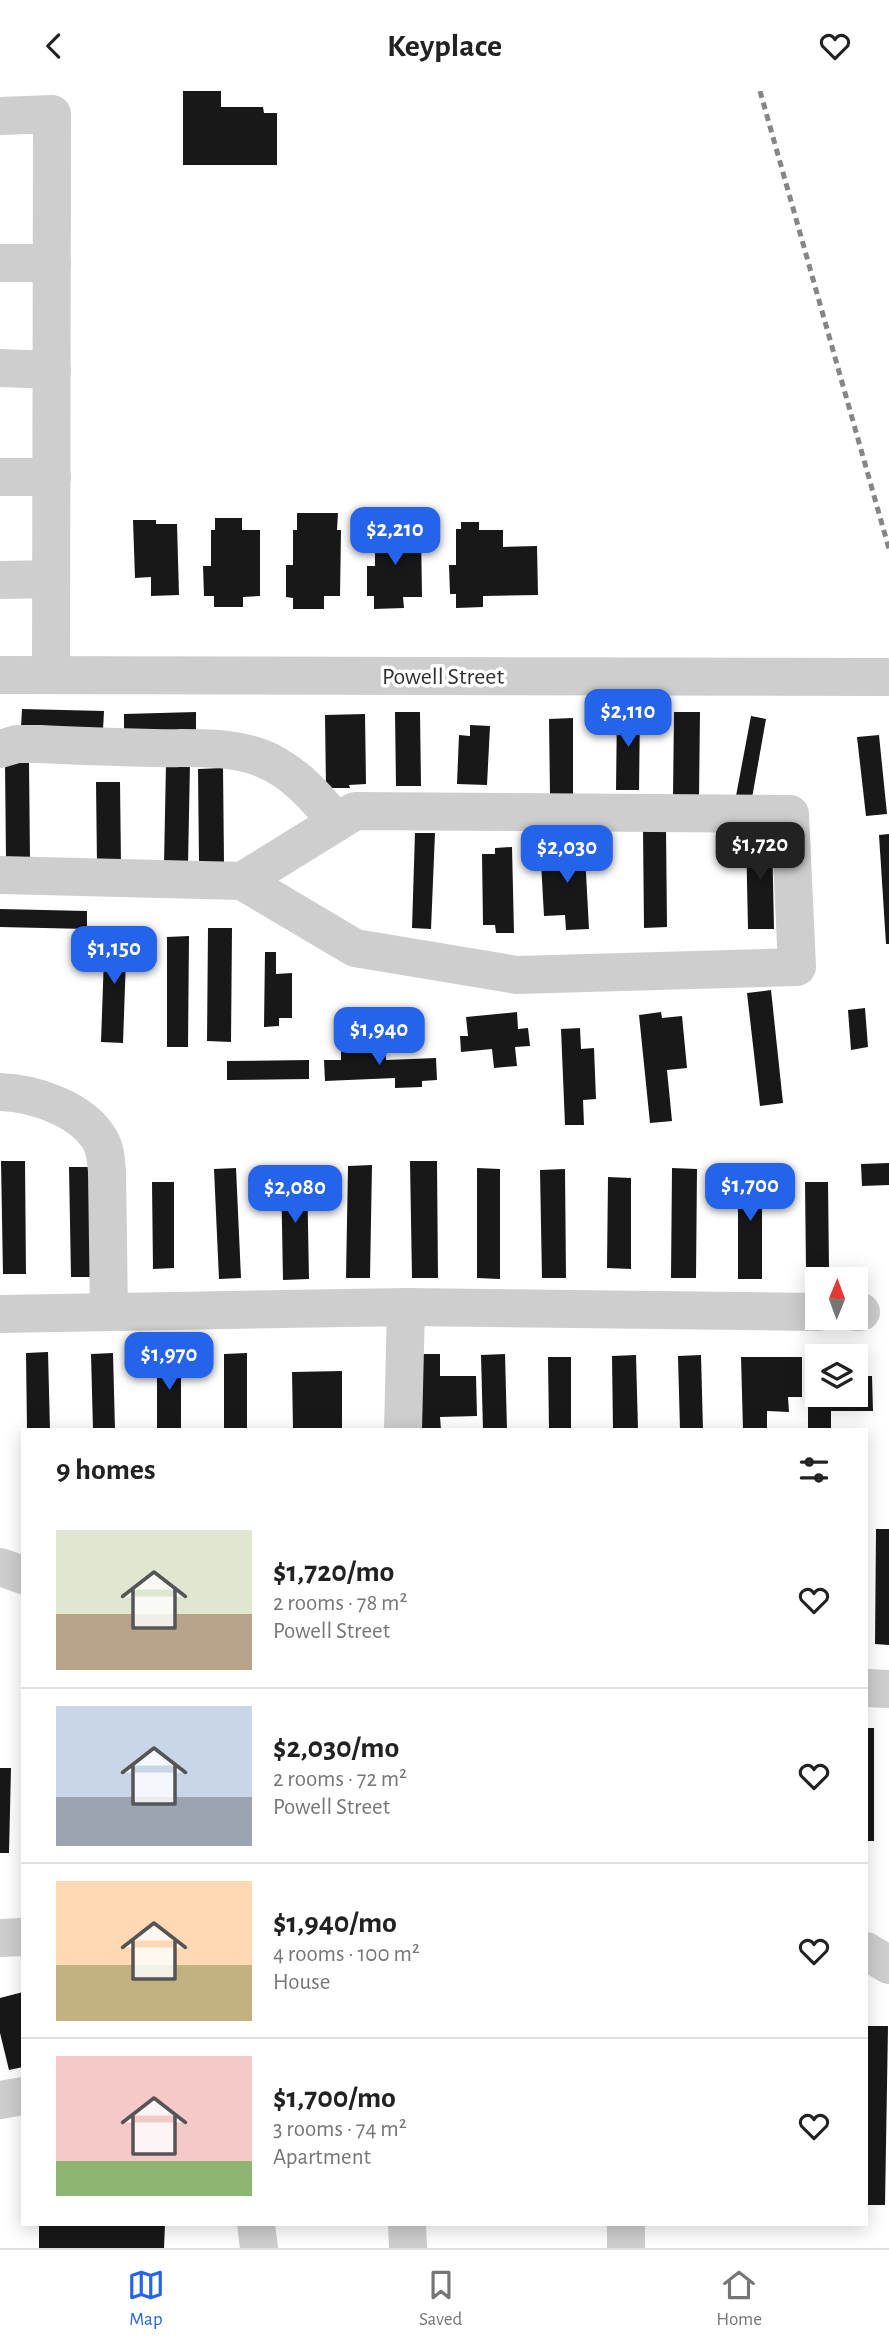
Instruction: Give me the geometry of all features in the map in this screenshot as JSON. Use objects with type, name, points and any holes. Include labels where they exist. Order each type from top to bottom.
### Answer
[{"type":"street","points":[[0,116],[52,114],[51,675]]},
{"type":"street","points":[[0,263],[52,263]]},
{"type":"street","points":[[0,368],[52,370]]},
{"type":"street","points":[[0,477],[52,477]]},
{"type":"street","points":[[0,580],[51,579]]},
{"type":"street","name":"Powell Street","points":[[0,675],[886,677]]},
{"type":"street","points":[[0,749],[17,744],[40,744],[247,753],[272,762],[292,775],[313,793],[337,822]]},
{"type":"street","points":[[0,875],[242,881],[355,948],[517,975],[797,967],[790,814],[355,811],[242,881]]},
{"type":"street","points":[[0,1092],[41,1098],[85,1124],[99,1139],[106,1154],[107,1171],[109,1313]]},
{"type":"street","points":[[403,1428],[406,1307]]},
{"type":"street","points":[[0,1314],[406,1307],[805,1312]]},
{"type":"street","points":[[0,1567],[21,1574]]},
{"type":"street","points":[[868,1688],[889,1689]]},
{"type":"street","points":[[0,1938],[21,1937]]},
{"type":"street","points":[[868,1952],[889,1965]]},
{"type":"street","points":[[0,2101],[21,2096]]},
{"type":"street","points":[[256,2226],[259,2248]]},
{"type":"street","points":[[407,2226],[408,2248]]},
{"type":"street","points":[[626,2226],[626,2248]]},
{"type":"building","points":[[183,91],[221,91],[221,107],[263,107],[264,113],[277,113],[277,165],[183,165]]},
{"type":"building","points":[[297,513],[338,513],[337,530],[341,530],[340,596],[324,596],[324,609],[293,609],[293,598],[286,597],[286,565],[293,565],[293,530],[297,530]]},
{"type":"building","points":[[215,518],[242,518],[242,530],[260,530],[260,596],[243,597],[243,607],[214,607],[214,596],[204,596],[203,566],[211,566],[211,530],[215,530]]},
{"type":"building","points":[[133,520],[177,524],[179,595],[151,596],[151,577],[135,578]]},
{"type":"building","points":[[399,520],[399,531],[421,531],[422,597],[403,597],[404,608],[374,609],[374,596],[367,596],[367,566],[375,566],[375,530],[380,530],[380,521]]},
{"type":"building","points":[[461,522],[479,522],[479,530],[503,530],[503,547],[537,546],[538,595],[483,596],[483,607],[456,608],[456,594],[450,594],[449,565],[456,565],[456,529],[461,529]]},
{"type":"building","points":[[22,709],[104,711],[103,730],[21,728]]},
{"type":"building","points":[[617,709],[640,709],[639,790],[616,790]]},
{"type":"building","points":[[196,712],[196,730],[124,731],[124,714]]},
{"type":"building","points":[[395,712],[420,712],[421,786],[396,786]]},
{"type":"building","points":[[674,712],[700,712],[699,797],[673,796]]},
{"type":"building","points":[[365,714],[366,784],[349,785],[350,788],[326,788],[325,715]]},
{"type":"building","points":[[751,716],[766,719],[752,798],[736,796]]},
{"type":"building","points":[[573,718],[573,795],[550,795],[549,719]]},
{"type":"building","points":[[470,725],[490,726],[487,785],[457,784],[459,735],[470,736]]},
{"type":"building","points":[[879,735],[887,814],[866,816],[857,737]]},
{"type":"building","points":[[5,762],[29,762],[30,860],[6,860]]},
{"type":"building","points":[[166,763],[190,763],[188,865],[164,865]]},
{"type":"building","points":[[223,768],[224,863],[199,863],[198,769]]},
{"type":"building","points":[[96,782],[120,782],[121,865],[97,865]]},
{"type":"building","points":[[643,829],[666,829],[667,927],[644,928]]},
{"type":"building","points":[[415,833],[435,833],[431,929],[412,928]]},
{"type":"building","points":[[772,834],[774,929],[748,929],[746,835]]},
{"type":"building","points":[[889,834],[889,944],[886,944],[879,835]]},
{"type":"building","points":[[584,836],[589,929],[566,930],[565,915],[544,916],[541,862],[563,861],[561,837]]},
{"type":"building","points":[[512,847],[514,933],[496,933],[495,925],[483,925],[482,854],[495,854],[495,848]]},
{"type":"building","points":[[0,909],[87,911],[87,929],[0,927]]},
{"type":"building","points":[[208,928],[232,928],[231,1042],[207,1041]]},
{"type":"building","points":[[105,929],[127,930],[123,1043],[101,1042]]},
{"type":"building","points":[[189,936],[188,1047],[167,1047],[167,937]]},
{"type":"building","points":[[265,952],[276,952],[276,974],[292,973],[292,1018],[279,1018],[279,1026],[264,1027]]},
{"type":"building","points":[[771,990],[783,1103],[760,1106],[747,993]]},
{"type":"building","points":[[865,1008],[868,1047],[851,1050],[848,1010]]},
{"type":"building","points":[[517,1012],[518,1029],[528,1028],[530,1046],[515,1047],[517,1066],[494,1068],[492,1049],[461,1052],[460,1036],[468,1036],[466,1017]]},
{"type":"building","points":[[661,1012],[662,1018],[682,1016],[687,1068],[667,1070],[672,1121],[650,1123],[639,1015]]},
{"type":"building","points":[[580,1028],[581,1049],[594,1048],[596,1099],[583,1100],[584,1125],[565,1125],[561,1029]]},
{"type":"building","points":[[385,1044],[386,1060],[436,1058],[437,1080],[422,1081],[422,1087],[395,1088],[395,1078],[325,1081],[324,1060],[341,1060],[341,1046]]},
{"type":"building","points":[[309,1060],[309,1079],[227,1080],[227,1061]]},
{"type":"building","points":[[1,1161],[25,1161],[26,1274],[3,1274]]},
{"type":"building","points":[[410,1161],[437,1161],[438,1278],[412,1278]]},
{"type":"building","points":[[889,1163],[889,1185],[862,1186],[861,1164]]},
{"type":"building","points":[[372,1165],[370,1278],[346,1278],[348,1166]]},
{"type":"building","points":[[69,1167],[90,1167],[92,1277],[71,1277]]},
{"type":"building","points":[[236,1168],[241,1278],[219,1279],[214,1169]]},
{"type":"building","points":[[477,1168],[500,1169],[500,1279],[477,1278]]},
{"type":"building","points":[[672,1168],[697,1169],[696,1278],[671,1278]]},
{"type":"building","points":[[738,1168],[762,1168],[762,1279],[738,1279]]},
{"type":"building","points":[[565,1169],[566,1278],[542,1278],[540,1170]]},
{"type":"building","points":[[281,1170],[307,1170],[309,1279],[283,1280]]},
{"type":"building","points":[[608,1177],[631,1178],[631,1269],[607,1268]]},
{"type":"building","points":[[152,1182],[174,1182],[174,1268],[153,1269]]},
{"type":"building","points":[[805,1182],[828,1182],[829,1267],[806,1267]]},
{"type":"building","points":[[48,1352],[50,1428],[27,1428],[26,1353]]},
{"type":"building","points":[[113,1353],[115,1428],[93,1428],[91,1354]]},
{"type":"building","points":[[247,1353],[247,1428],[224,1428],[224,1354]]},
{"type":"building","points":[[157,1354],[181,1354],[181,1428],[157,1428]]},
{"type":"building","points":[[416,1354],[440,1354],[440,1376],[476,1376],[477,1416],[440,1417],[441,1428],[417,1428]]},
{"type":"building","points":[[505,1354],[507,1428],[483,1428],[481,1355]]},
{"type":"building","points":[[636,1355],[638,1428],[613,1428],[612,1356]]},
{"type":"building","points":[[701,1355],[703,1428],[680,1428],[678,1356]]},
{"type":"building","points":[[548,1357],[571,1357],[571,1428],[549,1428]]},
{"type":"building","points":[[741,1357],[802,1357],[802,1397],[788,1397],[789,1412],[767,1411],[767,1428],[743,1428]]},
{"type":"building","points":[[342,1371],[342,1428],[293,1428],[292,1372]]},
{"type":"building","points":[[868,1376],[872,1376],[873,1411],[831,1411],[831,1428],[808,1428],[808,1407],[868,1407]]},
{"type":"building","points":[[876,1529],[889,1529],[889,1645],[875,1644]]},
{"type":"building","points":[[868,1728],[874,1728],[874,1841],[868,1841]]},
{"type":"building","points":[[0,1768],[11,1768],[9,1853],[0,1853]]},
{"type":"building","points":[[21,1993],[21,2067],[9,2070],[0,2033],[0,1998]]},
{"type":"building","points":[[868,2026],[888,2026],[885,2205],[868,2205]]},
{"type":"building","points":[[39,2226],[165,2226],[164,2248],[39,2248]]},
{"type":"railway","points":[[760,91],[889,549]]}]
